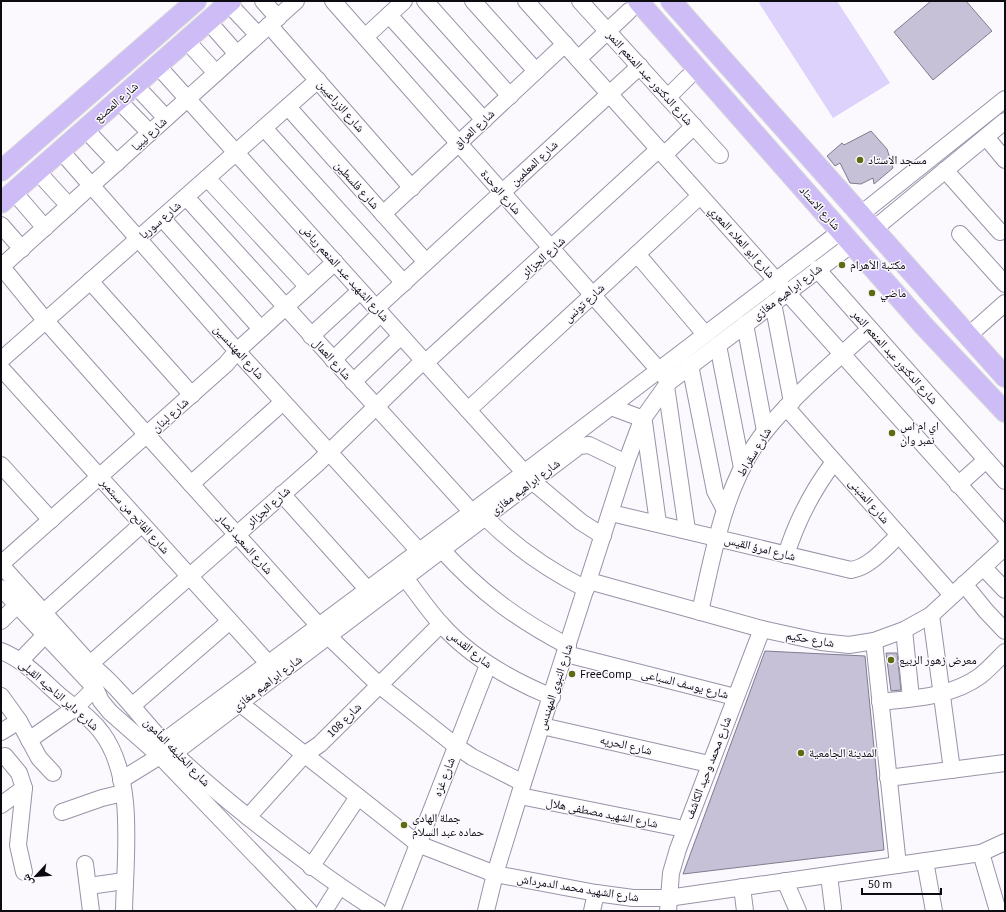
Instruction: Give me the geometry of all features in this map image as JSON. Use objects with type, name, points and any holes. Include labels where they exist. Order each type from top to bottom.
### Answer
[{"type":"main road","name":"شارع المصنع","points":[[1,172],[196,1]]},
{"type":"main road","points":[[671,1],[1004,376],[992,380],[988,392]]},
{"type":"main road","name":"شارع المصنع","points":[[8,197],[230,2]]},
{"type":"main road","name":"شارع الاستاد","points":[[633,6],[689,68],[738,115],[924,326],[988,392],[1005,412]]},
{"type":"main road","points":[[689,68],[694,59],[702,52],[705,42],[703,37]]},
{"type":"main road","points":[[738,115],[743,102],[756,96]]},
{"type":"main road","points":[[924,326],[934,325],[941,319],[942,309],[940,305]]},
{"type":"street","points":[[262,1],[268,26]]},
{"type":"street","name":"شارع الوحدة","points":[[333,1],[658,369],[668,384]]},
{"type":"street","points":[[365,37],[404,1]]},
{"type":"street","points":[[425,1],[510,96]]},
{"type":"street","points":[[474,1],[536,71]]},
{"type":"street","name":"شارع ابو العلاء المعري","points":[[526,1],[1005,536]]},
{"type":"street","name":"شارع الدكتور عبد المنعم النمر","points":[[580,1],[720,154]]},
{"type":"street","points":[[230,2],[268,26]]},
{"type":"street","name":"شارع ليبيا","points":[[1,267],[294,2]]},
{"type":"street","points":[[578,59],[633,6]]},
{"type":"street","points":[[389,15],[484,120]]},
{"type":"street","points":[[208,21],[237,54]]},
{"type":"street","name":"شارع الزراعيين","points":[[268,26],[318,80],[412,188]]},
{"type":"street","points":[[186,40],[216,73]]},
{"type":"street","name":"شارع العراق","points":[[384,214],[565,44]]},
{"type":"street","name":"شارع الشهيد عبد المنعم رياض","points":[[157,65],[528,477],[581,522],[603,536]]},
{"type":"street","name":"شارع المعلمين","points":[[333,360],[404,283],[640,66]]},
{"type":"street","points":[[668,97],[689,68]]},
{"type":"street","name":"شارع سوريا","points":[[1,360],[318,80]]},
{"type":"street","points":[[135,85],[166,118]]},
{"type":"street","points":[[861,214],[1005,99]]},
{"type":"street","points":[[118,100],[150,133]]},
{"type":"street","name":"شارع فلسطين","points":[[288,107],[426,262]]},
{"type":"street","points":[[874,229],[1005,121]]},
{"type":"street","name":"شارع الجزائر","points":[[90,664],[317,464],[375,406],[424,362],[661,152],[694,126]]},
{"type":"street","points":[[264,128],[404,283]]},
{"type":"street","points":[[85,129],[117,163]]},
{"type":"street","points":[[986,137],[1005,160]]},
{"type":"street","name":"شارع المهندسين","points":[[61,151],[237,351],[419,552]]},
{"type":"street","points":[[945,170],[1000,232]]},
{"type":"street","points":[[38,171],[69,206]]},
{"type":"street","points":[[208,178],[308,287]]},
{"type":"street","name":"شارع تونس","points":[[468,410],[700,196]]},
{"type":"street","points":[[8,197],[45,228]]},
{"type":"street","name":"شارع العمال","points":[[186,197],[353,382],[479,517],[522,551],[563,577],[587,585]]},
{"type":"street","points":[[162,218],[260,329]]},
{"type":"street","points":[[1,225],[22,249]]},
{"type":"street","points":[[960,234],[1005,284]]},
{"type":"street","name":"شارع ابراهيم مغازى","points":[[528,477],[584,445],[589,445],[626,463],[642,420],[668,384],[690,365],[817,269],[846,237]]},
{"type":"street","name":"شارع ابراهيم مغازى","points":[[234,699],[268,663],[323,631],[406,578],[442,550],[479,517],[658,369],[776,280],[846,237]]},
{"type":"street","points":[[637,254],[704,334]]},
{"type":"street","name":"شارع لبنان","points":[[1,564],[232,359],[237,351],[260,329],[334,262]]},
{"type":"street","name":"شارع السعيد نصار","points":[[1,267],[147,435],[323,631],[379,684],[456,746],[522,789]]},
{"type":"street","name":"شارع الدكتور عبد المنعم النمر","points":[[817,269],[1005,481]]},
{"type":"street","points":[[90,281],[192,395]]},
{"type":"street","points":[[311,336],[360,290]]},
{"type":"street","points":[[773,303],[789,404]]},
{"type":"street","points":[[969,335],[1005,303]]},
{"type":"street","points":[[745,324],[765,431]]},
{"type":"street","name":"شارع سقراط","points":[[700,612],[725,510],[742,468],[765,431],[789,404],[870,329]]},
{"type":"street","points":[[353,382],[401,336]]},
{"type":"street","points":[[718,345],[742,468]]},
{"type":"street","points":[[690,365],[715,491],[725,510]]},
{"type":"street","name":"شارع الفاتح من سبتمبر","points":[[1,368],[268,663]]},
{"type":"street","points":[[668,384],[687,530]]},
{"type":"street","points":[[191,484],[283,402]]},
{"type":"street","name":"شارع المتبنى","points":[[789,404],[834,462],[952,595]]},
{"type":"street","points":[[611,407],[642,420],[658,523]]},
{"type":"street","points":[[958,485],[986,460]]},
{"type":"street","points":[[786,555],[804,506],[818,483],[834,462]]},
{"type":"street","name":"شارع النبوى المهندس","points":[[486,911],[495,874],[626,463]]},
{"type":"street","points":[[1,465],[51,520]]},
{"type":"street","points":[[282,494],[368,590]]},
{"type":"street","name":"شارع امرؤ القيس","points":[[611,513],[718,537],[851,570],[857,569],[869,562],[899,535]]},
{"type":"street","name":"شارع ابراهيم مغازى","points":[[62,812],[102,798],[122,787],[166,750],[323,631],[368,590],[419,552],[479,517]]},
{"type":"street","points":[[44,612],[142,524]]},
{"type":"street","name":"شارع حكيم","points":[[587,585],[700,612],[762,629],[821,642],[849,645],[874,641],[904,630],[931,615],[1005,547]]},
{"type":"street","points":[[442,550],[475,584],[512,614],[567,650]]},
{"type":"street","name":"شارع الخليفه المأمون","points":[[1,564],[90,664],[107,677],[128,700],[166,750],[309,911]]},
{"type":"street","points":[[983,567],[1005,590]]},
{"type":"street","name":"شارع القدس","points":[[406,578],[441,624],[488,665],[529,688],[552,697]]},
{"type":"street","points":[[964,584],[1005,631]]},
{"type":"street","name":"شارع الخليفه المأمون","points":[[1,588],[95,688],[101,700],[110,712],[166,750],[210,787],[312,867],[339,887],[378,911]]},
{"type":"street","points":[[1,621],[17,605]]},
{"type":"street","points":[[931,615],[952,770]]},
{"type":"street","points":[[110,712],[109,705],[111,699],[116,695],[128,700],[230,621]]},
{"type":"street","name":"شارع 108","points":[[248,816],[304,755],[320,744],[441,624]]},
{"type":"street","name":"شارع محمد وحيد الكاشف","points":[[668,905],[671,873],[684,829],[762,629]]},
{"type":"street","points":[[904,630],[911,698]]},
{"type":"street","points":[[8,656],[46,635]]},
{"type":"street","points":[[874,641],[898,865]]},
{"type":"street","name":"شارع يوسف السباعى","points":[[567,650],[735,697]]},
{"type":"street","points":[[880,702],[942,694],[957,689],[982,675],[1005,652]]},
{"type":"street","name":"شارع داير الناحيه القبلى","points":[[8,656],[90,719],[102,732],[111,746],[118,763],[126,818],[124,911]]},
{"type":"street","name":"شارع غزه","points":[[392,911],[488,665]]},
{"type":"street","points":[[29,740],[75,708],[95,688]]},
{"type":"street","points":[[1,696],[19,721],[39,758],[53,773]]},
{"type":"street","name":"شارع الشهيد محمد الدمرداش","points":[[234,699],[418,844],[495,874],[596,893],[646,899],[668,905],[742,887],[981,853],[1005,842]]},
{"type":"street","points":[[1,732],[19,721]]},
{"type":"street","name":"شارع الحريه","points":[[542,726],[710,764]]},
{"type":"street","points":[[5,756],[19,773],[24,788],[18,845],[24,872]]},
{"type":"street","points":[[888,778],[1005,762]]},
{"type":"street","points":[[1,805],[24,788]]},
{"type":"street","name":"شارع الشهيد مصطفى هلال","points":[[522,789],[684,829]]},
{"type":"street","points":[[312,867],[358,797]]},
{"type":"street","points":[[981,853],[998,911]]},
{"type":"street","points":[[925,861],[934,911]]},
{"type":"street","points":[[85,864],[91,911]]},
{"type":"street","points":[[829,875],[833,908]]},
{"type":"street","points":[[88,886],[124,881]]},
{"type":"street","points":[[785,881],[798,911]]},
{"type":"street","points":[[324,911],[339,887]]},
{"type":"street","points":[[742,887],[745,911]]},
{"type":"street","points":[[592,911],[596,893]]},
{"type":"shaded area","points":[[761,1],[837,1],[890,83],[833,118],[759,3]]},
{"type":"building","points":[[931,1],[966,1],[992,31],[933,80],[894,32]]},
{"type":"building","name":"مسجد الاستاد","points":[[871,131],[887,149],[893,168],[874,184],[873,178],[861,184],[850,183],[840,163],[835,166],[827,156],[842,143],[844,145]]},
{"type":"building","name":"المدينة الجامعية","points":[[765,651],[865,656],[884,850],[683,874]]},
{"type":"building","points":[[886,653],[897,653],[901,690],[891,691]]},
{"type":"place","name":"مسجد الاستاد","points":[[860,160]]},
{"type":"place","name":"مكتبة الأهرام","points":[[842,265]]},
{"type":"place","name":"ماضي","points":[[872,293]]},
{"type":"place","name":"اي ام اس نمبر وان","points":[[892,433]]},
{"type":"place","name":"معرض زهور الربيع","points":[[891,660]]},
{"type":"place","name":"FreeComp","points":[[572,674]]},
{"type":"place","name":"المدينة الجامعية","points":[[801,753]]},
{"type":"place","name":"جملة الهادى حماده عبد السلام","points":[[404,825]]}]
